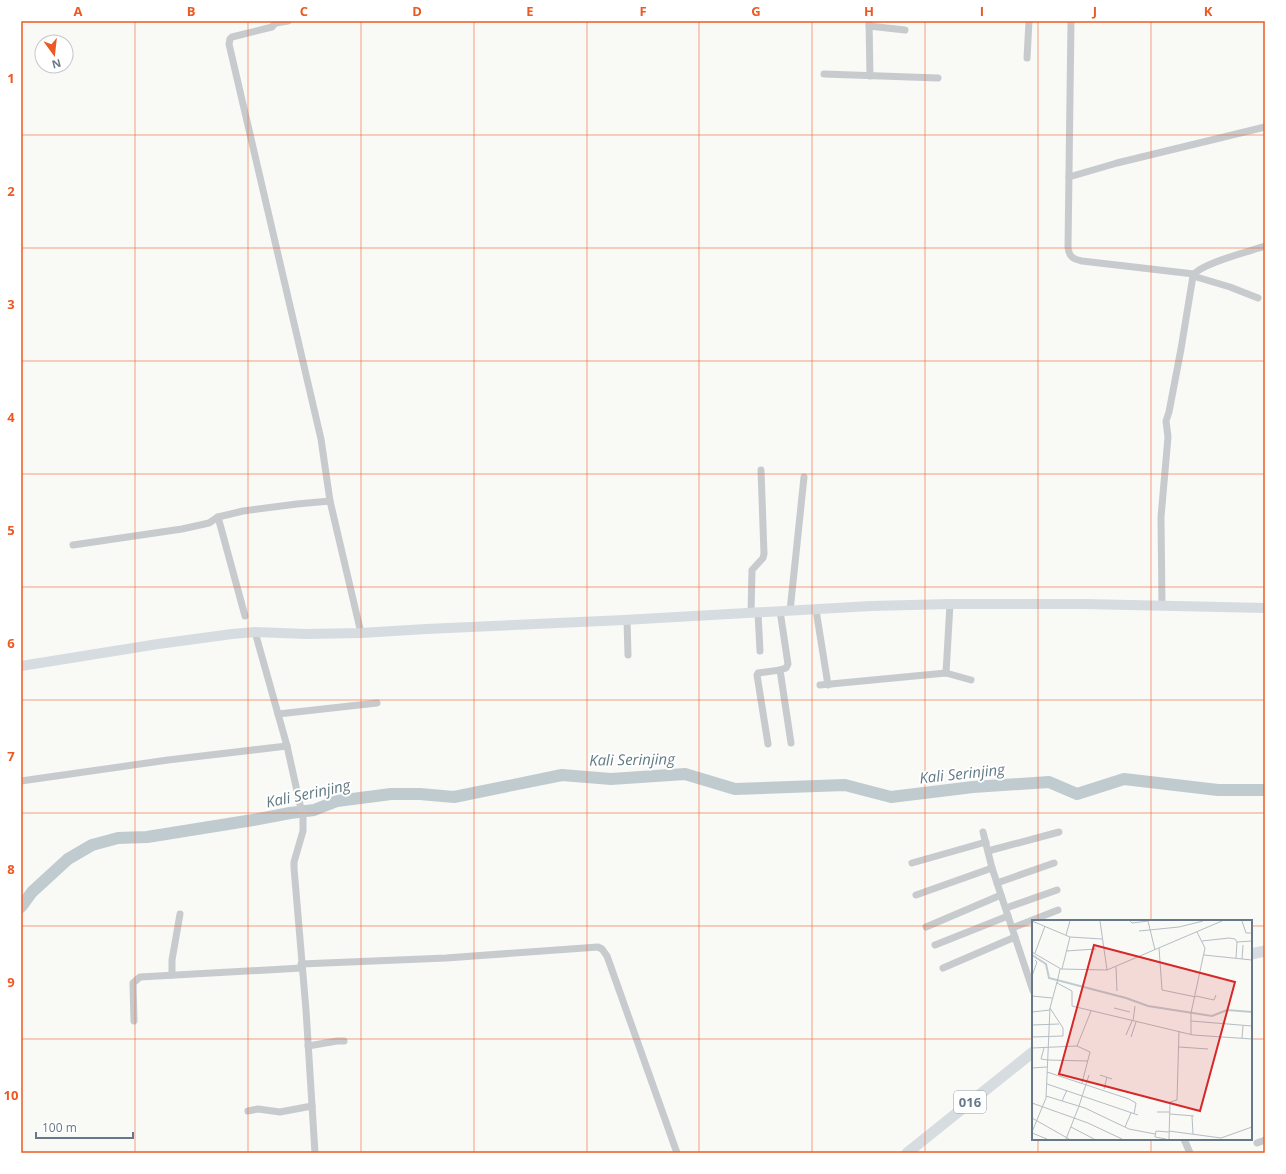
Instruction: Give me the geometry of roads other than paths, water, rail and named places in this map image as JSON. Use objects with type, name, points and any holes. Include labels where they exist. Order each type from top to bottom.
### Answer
[{"type":"main road","points":[[1252,954],[1265,951]]},
{"type":"main road","name":"016","points":[[907,1153],[1032,1053]]},
{"type":"street","points":[[288,21],[276,22],[272,27],[232,37],[229,44],[321,438],[330,502],[361,633]]},
{"type":"street","points":[[1027,58],[1029,21]]},
{"type":"street","points":[[1071,21],[1069,253],[1073,258],[1090,262],[1193,275],[1258,298]]},
{"type":"street","points":[[870,76],[869,24],[905,30]]},
{"type":"street","points":[[824,74],[938,78]]},
{"type":"street","points":[[1069,177],[1117,162],[1265,127]]},
{"type":"street","points":[[1162,605],[1162,517],[1168,437],[1166,422],[1181,349],[1193,275],[1203,267],[1217,261],[1265,246]]},
{"type":"street","points":[[760,651],[755,613],[752,570],[763,558],[764,554],[761,470]]},
{"type":"street","points":[[768,744],[757,675],[758,673],[786,668],[788,664],[785,611],[804,477]]},
{"type":"street","points":[[73,545],[209,523],[218,517],[258,509],[297,504],[330,502]]},
{"type":"street","points":[[218,517],[245,616]]},
{"type":"street","points":[[946,673],[950,604]]},
{"type":"street","points":[[21,666],[158,644],[255,632],[306,634],[361,633],[871,606],[950,604],[1162,605],[1265,608]]},
{"type":"street","points":[[816,610],[824,685],[946,673],[971,680]]},
{"type":"street","points":[[627,620],[628,655]]},
{"type":"street","points":[[255,632],[287,746],[301,808],[303,831],[294,862],[294,868],[315,1153]]},
{"type":"street","points":[[780,670],[791,743]]},
{"type":"street","points":[[278,714],[377,703]]},
{"type":"street","points":[[21,781],[168,760],[287,746]]},
{"type":"street","points":[[983,832],[992,868],[1032,988]]},
{"type":"street","points":[[988,851],[1059,832]]},
{"type":"street","points":[[912,863],[986,842]]},
{"type":"street","points":[[997,883],[1054,863]]},
{"type":"street","points":[[916,895],[992,868]]},
{"type":"street","points":[[1006,908],[1057,890]]},
{"type":"street","points":[[926,927],[1001,896]]},
{"type":"street","points":[[1032,920],[1058,910]]},
{"type":"street","points":[[172,975],[172,960],[180,914]]},
{"type":"street","points":[[935,945],[1008,916]]},
{"type":"street","points":[[1012,928],[1032,920]]},
{"type":"street","points":[[943,968],[1015,937]]},
{"type":"street","points":[[134,1021],[134,983],[142,976],[475,957],[598,947],[602,949],[607,956],[677,1153]]},
{"type":"street","points":[[308,1046],[344,1041]]},
{"type":"street","points":[[248,1111],[258,1109],[280,1112],[312,1106]]},
{"type":"street","points":[[1184,1140],[1190,1153]]},
{"type":"street","points":[[1257,1143],[1265,1140]]},
{"type":"waterway","name":"Kali Serinjing","points":[[21,907],[32,892],[68,859],[92,845],[118,838],[147,837],[253,820],[314,810],[337,801],[391,794],[420,794],[454,797],[562,775],[611,779],[685,774],[735,789],[845,785],[891,797],[973,787],[1049,782],[1077,794],[1124,779],[1218,790],[1265,790]]}]
